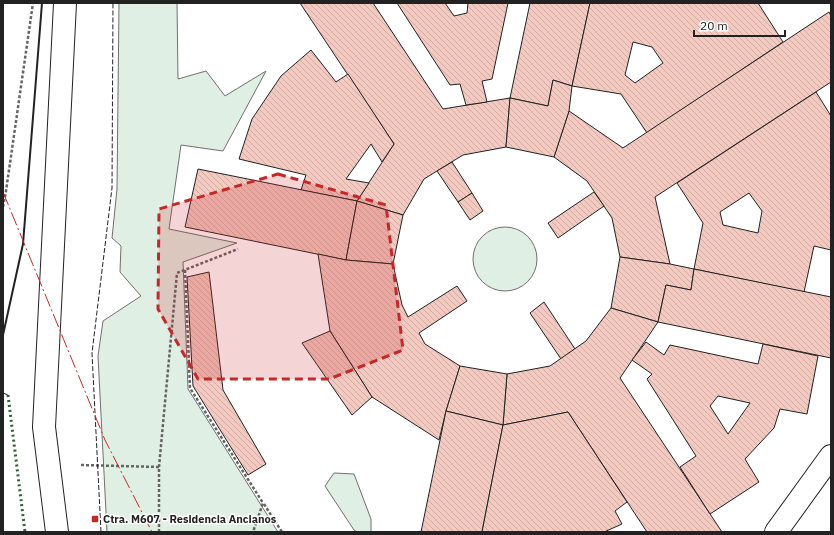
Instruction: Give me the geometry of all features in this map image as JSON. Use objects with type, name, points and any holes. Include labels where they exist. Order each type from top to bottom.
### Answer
[{"type":"street","points":[[57,532],[44,427],[65,3]]},
{"type":"street","points":[[776,532],[831,456]]},
{"type":"path","points":[[3,207],[33,3]]},
{"type":"path","points":[[159,532],[159,467],[177,273],[238,249]]},
{"type":"path","points":[[185,269],[190,388],[282,532]]},
{"type":"path","points":[[81,465],[159,467]]},
{"type":"path","points":[[253,532],[263,503]]},
{"type":"highlighted area","points":[[278,174],[386,205],[403,350],[329,379],[198,379],[158,309],[159,209]]},
{"type":"green space","points":[[119,3],[177,3],[178,79],[206,71],[225,96],[266,71],[223,151],[181,145],[169,229],[237,243],[183,262],[188,389],[278,532],[107,532],[98,356],[103,321],[141,296],[120,272],[121,246],[112,238],[117,189]]},
{"type":"green space","points":[[499,227],[511,227],[528,236],[535,247],[537,259],[535,271],[528,282],[511,291],[499,291],[487,286],[478,277],[473,265],[473,253],[478,241],[487,232]]},
{"type":"green space","points":[[334,473],[354,474],[371,519],[371,532],[357,532],[354,530],[325,486]]},
{"type":"building","points":[[300,3],[373,3],[443,109],[510,98],[506,147],[463,155],[424,179],[403,215],[357,201],[394,144]]},
{"type":"building","points":[[397,3],[445,3],[454,16],[467,13],[468,3],[508,3],[492,79],[482,81],[487,102],[466,105],[460,84],[450,85]]},
{"type":"building","points":[[530,3],[590,3],[572,86],[553,80],[548,106],[510,98]]},
{"type":"building","points":[[590,3],[758,3],[783,42],[647,133],[621,94],[572,86]],"holes":[[[633,42],[652,47],[663,63],[635,83],[625,75]]]},
{"type":"building","points":[[829,12],[831,16],[831,82],[655,197],[670,264],[620,257],[612,218],[587,181],[554,157],[569,111],[623,148]]},
{"type":"building","points":[[311,50],[336,82],[348,74],[394,144],[382,162],[371,144],[346,179],[369,183],[357,201],[301,190],[306,175],[239,159],[252,119],[281,76]]},
{"type":"building","points":[[553,80],[572,86],[569,111],[554,157],[506,147],[510,98],[548,106]]},
{"type":"building","points":[[816,92],[831,116],[831,250],[814,246],[804,292],[694,269],[703,223],[677,183]],"holes":[[[749,193],[762,211],[758,233],[723,225],[720,212]]]},
{"type":"building","points":[[452,162],[472,193],[458,202],[437,171]]},
{"type":"building","points":[[198,169],[357,201],[346,260],[185,227]]},
{"type":"building","points":[[594,192],[604,206],[558,238],[548,223]]},
{"type":"building","points":[[472,193],[483,211],[470,220],[458,202]]},
{"type":"building","points":[[357,201],[403,215],[393,264],[346,260]]},
{"type":"building","points":[[318,254],[346,260],[393,264],[402,305],[408,317],[457,286],[467,301],[419,333],[425,344],[460,366],[439,440],[372,397],[330,331]]},
{"type":"building","points":[[620,257],[694,269],[691,290],[666,285],[658,322],[611,308]]},
{"type":"building","points":[[694,269],[831,297],[831,358],[658,322],[666,285],[691,290]]},
{"type":"building","points":[[209,272],[223,390],[266,464],[248,475],[193,386],[187,277]]},
{"type":"building","points":[[544,302],[575,349],[561,359],[530,313]]},
{"type":"building","points":[[611,308],[658,322],[620,378],[722,532],[647,532],[568,412],[503,425],[507,374],[550,366],[586,341]]},
{"type":"building","points":[[330,331],[372,397],[352,415],[302,343]]},
{"type":"building","points":[[646,342],[664,355],[670,345],[758,364],[763,344],[818,356],[807,414],[780,409],[774,428],[745,459],[759,482],[710,514],[680,467],[696,456],[647,379],[652,374],[632,360]],"holes":[[[718,396],[750,403],[728,434],[710,406]]]},
{"type":"building","points":[[460,366],[507,374],[503,425],[446,411]]},
{"type":"building","points":[[446,411],[503,425],[482,532],[421,532]]},
{"type":"building","points":[[568,412],[627,502],[615,511],[622,524],[604,532],[482,532],[503,425]]},
{"type":"hedge","points":[[8,395],[25,532]]},
{"type":"fence","points":[[101,532],[92,353],[112,188],[113,3]]},
{"type":"fence","points":[[3,393],[8,395]]},
{"type":"wall","points":[[3,335],[23,244],[42,3]]},
{"type":"power","points":[[3,192],[105,440],[152,532]]},
{"type":"place","name":"Ctra. M607 - Residencia Ancianos","points":[[95,519]]}]
